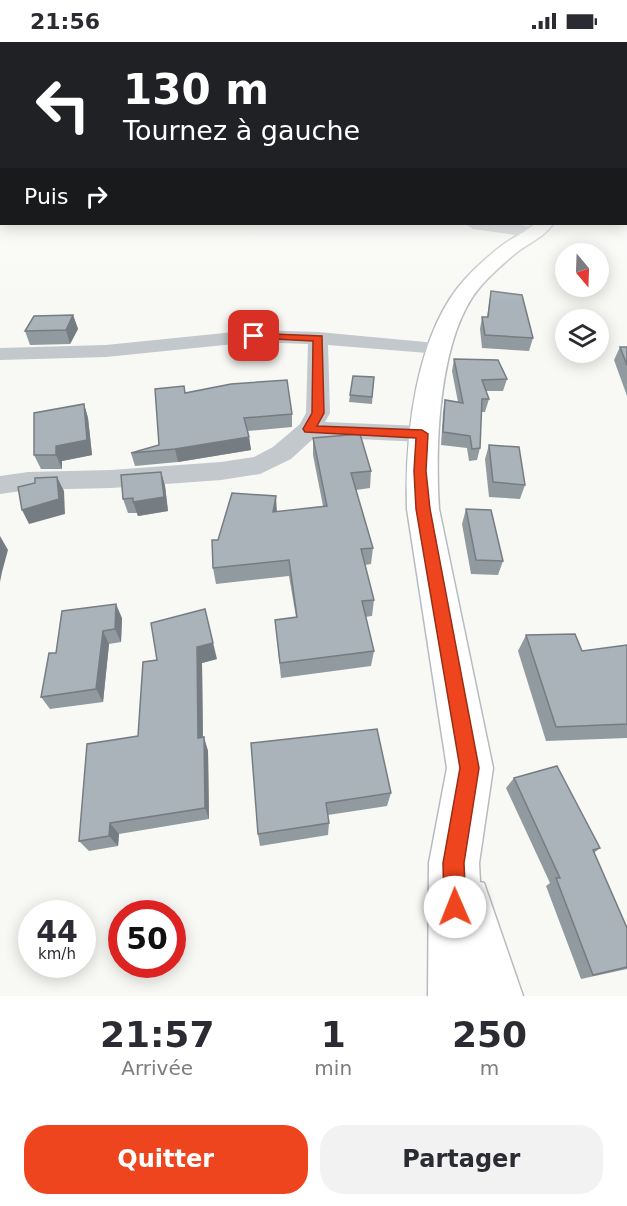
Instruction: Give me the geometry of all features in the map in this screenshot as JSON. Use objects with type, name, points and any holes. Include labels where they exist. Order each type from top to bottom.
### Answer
[{"type":"main road","points":[[457,996],[454,863],[470,768],[423,509],[420,471],[422,434],[431,379],[451,314],[462,296],[513,246],[540,228]]},
{"type":"main road","points":[[454,863],[494,996]]},
{"type":"street","points":[[490,225],[540,228]]},
{"type":"street","points":[[0,354],[106,351],[254,336],[318,338],[440,348]]},
{"type":"street","points":[[0,485],[28,481],[111,479],[221,471],[260,465],[282,453],[309,429],[318,413],[318,338]]},
{"type":"street","points":[[309,429],[422,434]]},
{"type":"building","points":[[491,291],[522,295],[533,338],[485,335],[482,317],[488,317]]},
{"type":"building","points":[[73,315],[66,330],[25,331],[34,316]]},
{"type":"building","points":[[620,347],[627,347],[627,365]]},
{"type":"building","points":[[454,359],[498,360],[507,379],[482,380],[489,399],[482,399],[480,448],[472,449],[470,436],[443,432],[445,400],[463,403]]},
{"type":"building","points":[[353,376],[374,377],[372,397],[350,395]]},
{"type":"building","points":[[287,380],[292,414],[244,418],[249,437],[175,449],[131,453],[159,445],[155,389],[184,386],[185,393],[231,384]]},
{"type":"building","points":[[84,404],[87,440],[56,446],[56,455],[34,455],[34,413]]},
{"type":"building","points":[[360,434],[371,471],[351,473],[373,548],[361,549],[374,600],[362,601],[374,651],[280,663],[275,620],[297,617],[289,560],[213,568],[212,540],[218,540],[232,493],[276,496],[273,512],[327,506],[313,438]]},
{"type":"building","points":[[489,445],[519,447],[525,485],[493,482]]},
{"type":"building","points":[[161,472],[164,497],[133,502],[133,498],[123,499],[121,475]]},
{"type":"building","points":[[57,477],[59,499],[22,510],[18,487],[35,483],[35,478]]},
{"type":"building","points":[[466,509],[491,510],[503,561],[476,560]]},
{"type":"building","points":[[116,604],[115,629],[103,631],[96,689],[41,697],[49,653],[56,653],[62,611]]},
{"type":"building","points":[[205,609],[213,643],[197,647],[198,738],[204,737],[205,808],[110,823],[109,836],[79,841],[87,744],[138,736],[143,662],[157,660],[151,623]]},
{"type":"building","points":[[575,634],[582,651],[627,645],[627,724],[556,727],[526,635]]},
{"type":"building","points":[[377,729],[391,793],[326,803],[329,823],[258,834],[251,743]]},
{"type":"building","points":[[557,766],[600,848],[593,850],[627,928],[627,967],[593,975],[556,878],[560,878],[514,778]]},
{"type":"route","points":[[254,336],[318,338],[318,413],[309,429],[422,434],[420,471],[423,509],[470,768],[454,863],[455,907]]}]
